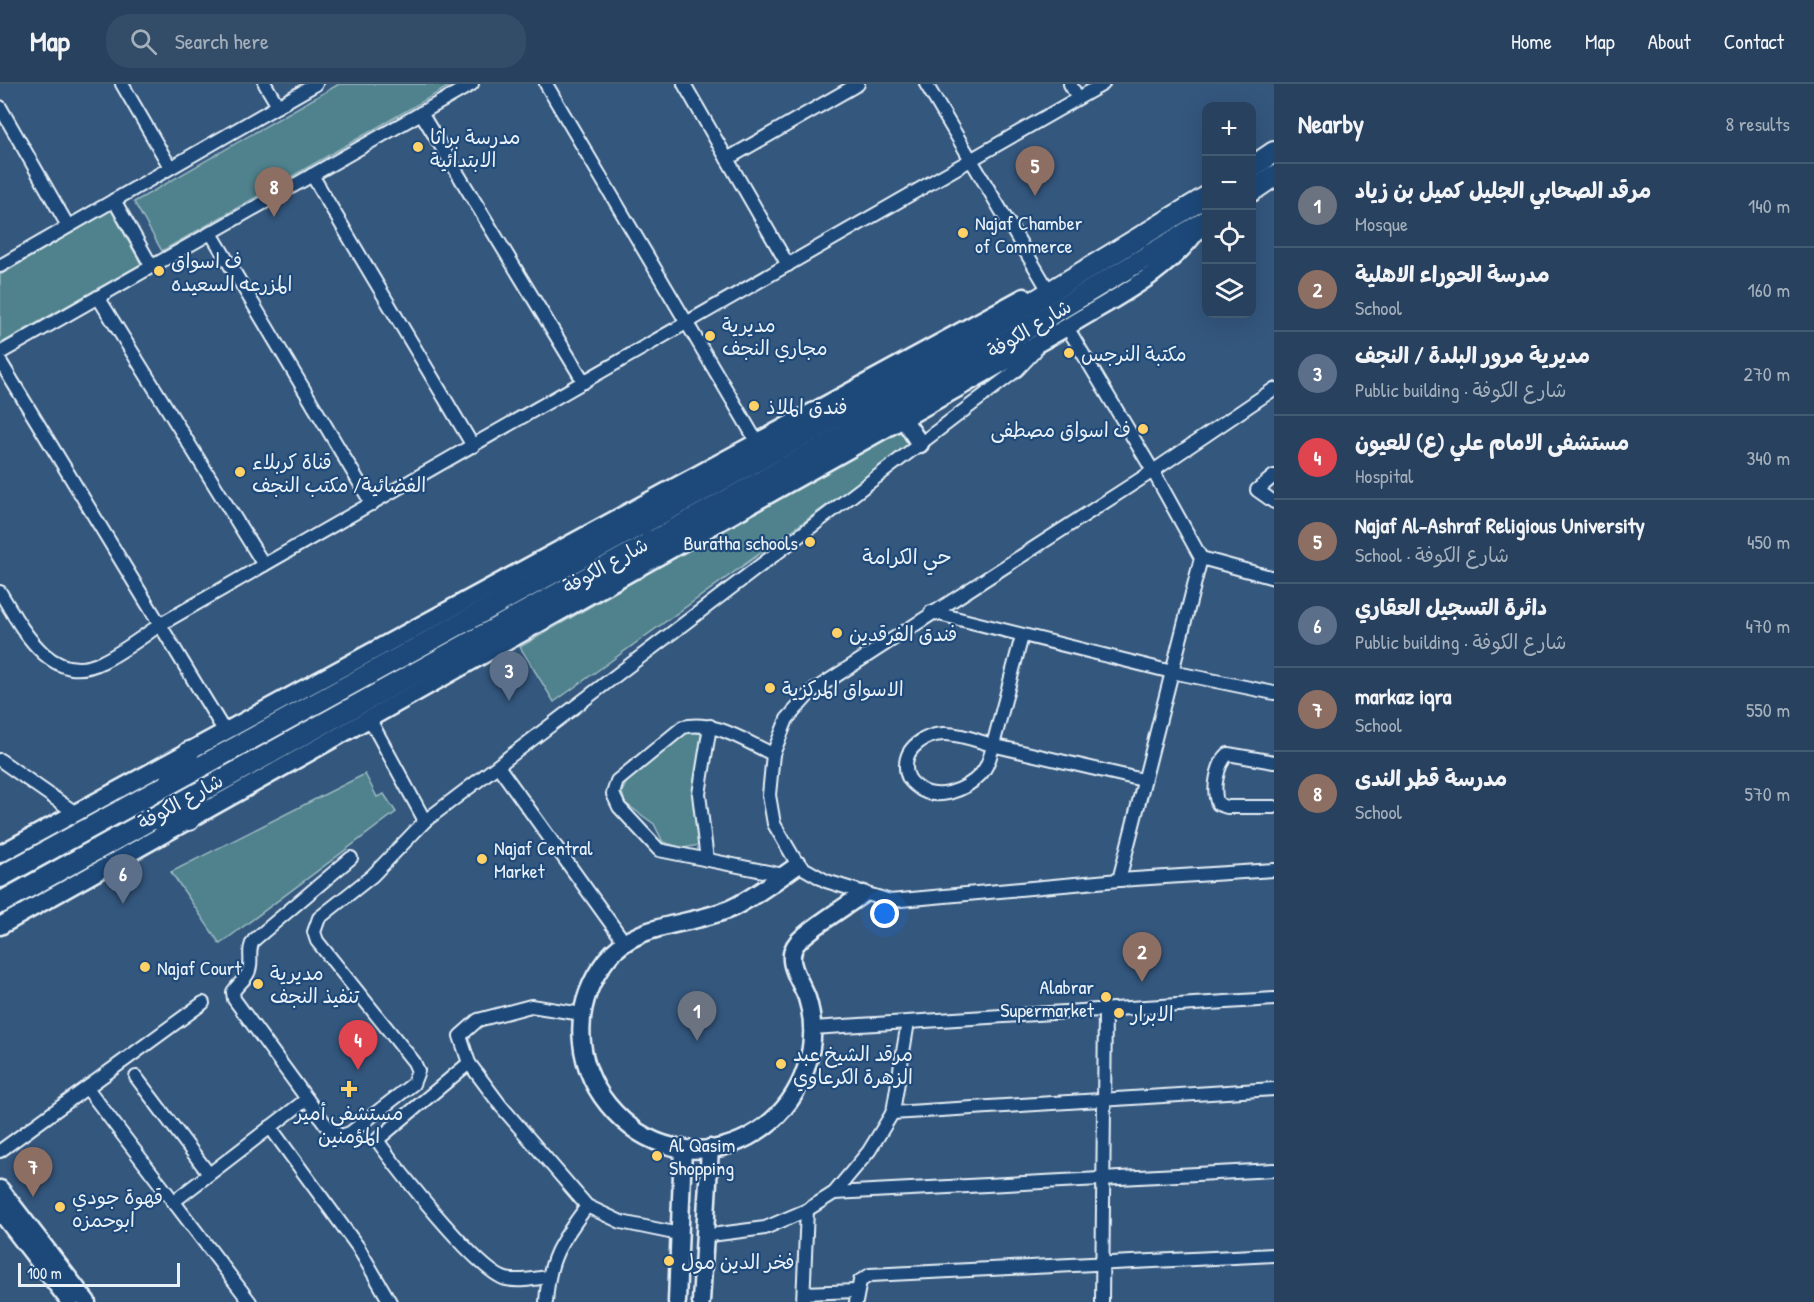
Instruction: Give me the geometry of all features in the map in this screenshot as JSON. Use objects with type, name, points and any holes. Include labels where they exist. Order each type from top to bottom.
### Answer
[{"type":"highway","points":[[1256,164],[1274,153]]},
{"type":"highway","points":[[1256,188],[1274,176]]},
{"type":"highway","name":"شارع الكوفة","points":[[0,877],[913,375],[1198,202]]},
{"type":"highway","name":"شارع الكوفة","points":[[0,903],[148,819],[643,524],[920,393],[1202,224]]},
{"type":"highway","points":[[980,357],[1023,353]]},
{"type":"highway","points":[[881,375],[913,375]]},
{"type":"highway","points":[[636,568],[643,524]]},
{"type":"highway","points":[[167,785],[189,752]]},
{"type":"highway","points":[[148,819],[189,820]]},
{"type":"main road","points":[[0,855],[225,732],[643,524],[758,442],[1046,286],[1155,218],[1198,202]]},
{"type":"main road","points":[[0,927],[636,568],[1041,343],[1163,267],[1184,248],[1202,226]]},
{"type":"main road","points":[[904,420],[920,444]]},
{"type":"main road","points":[[798,865],[735,906],[713,915],[660,927],[630,938],[607,959],[591,985],[582,1014],[581,1045],[588,1075],[603,1102],[625,1124],[643,1135],[683,1148],[710,1148],[738,1141],[755,1132],[784,1108],[800,1084],[810,1057],[812,1028],[807,998],[794,970],[792,956],[797,943],[863,894]]},
{"type":"main road","points":[[677,1302],[683,1148]]},
{"type":"main road","points":[[700,1302],[710,1148]]},
{"type":"main road","points":[[0,1189],[87,1302]]},
{"type":"main road","points":[[0,1211],[70,1302]]},
{"type":"street","points":[[122,84],[170,167]]},
{"type":"street","points":[[265,84],[278,106]]},
{"type":"street","points":[[0,266],[316,84]]},
{"type":"street","points":[[0,353],[472,84]]},
{"type":"street","points":[[546,84],[758,442]]},
{"type":"street","points":[[684,84],[788,265]]},
{"type":"street","points":[[727,159],[858,84]]},
{"type":"street","points":[[926,84],[1046,286]]},
{"type":"street","points":[[1070,84],[1078,98]]},
{"type":"street","points":[[0,592],[27,636],[42,653],[59,664],[74,668],[102,663],[161,624],[1102,84]]},
{"type":"street","points":[[0,107],[68,226]]},
{"type":"street","points":[[421,113],[584,382]]},
{"type":"street","points":[[312,175],[472,446]]},
{"type":"street","points":[[114,200],[152,267]]},
{"type":"street","points":[[211,233],[372,504]]},
{"type":"street","points":[[98,297],[264,566]]},
{"type":"street","points":[[1067,327],[1153,471],[1201,558],[1119,880]]},
{"type":"street","points":[[351,858],[254,940],[250,946],[250,967],[247,976],[233,992],[234,999],[332,1133],[341,1136],[350,1132],[416,1080],[418,1071],[414,1062],[317,941],[314,932],[320,918],[372,876],[425,821],[1017,370],[1041,343]]},
{"type":"street","points":[[0,361],[225,732]]},
{"type":"street","points":[[1274,389],[1153,471],[931,612],[811,692],[787,719],[773,754],[769,795],[774,824],[798,865],[826,881],[863,894],[890,900],[1119,880],[1274,870]]},
{"type":"street","points":[[1274,477],[1257,490],[1274,502]]},
{"type":"street","points":[[1201,558],[1274,578]]},
{"type":"street","points":[[931,612],[1172,672],[1274,693]]},
{"type":"street","points":[[1022,636],[993,745],[989,761],[981,774],[954,791],[936,795],[919,789],[907,775],[906,758],[916,744],[933,735],[953,734],[993,745],[1143,780]]},
{"type":"street","points":[[369,718],[425,821]]},
{"type":"street","points":[[773,754],[710,726],[694,724],[683,727],[617,781],[613,794],[619,807],[659,850],[783,876]]},
{"type":"street","points":[[706,860],[699,794],[710,726]]},
{"type":"street","points":[[1274,762],[1228,754],[1222,759],[1214,796],[1218,804],[1227,807],[1274,807]]},
{"type":"street","points":[[0,760],[77,814]]},
{"type":"street","points":[[498,766],[625,943]]},
{"type":"street","points":[[812,1028],[1274,999]]},
{"type":"street","points":[[0,1151],[203,1003]]},
{"type":"street","points":[[582,1014],[531,1006],[478,1020],[460,1036],[469,1063],[501,1106],[587,1206],[621,1222],[679,1234]]},
{"type":"street","points":[[1102,1302],[1105,1010]]},
{"type":"street","points":[[703,1236],[765,1228],[807,1210],[834,1193],[869,1151],[892,1113],[908,1022]]},
{"type":"street","points":[[469,1063],[377,1140],[393,1163],[484,1266],[504,1279],[548,1277]]},
{"type":"street","points":[[136,1077],[209,1174]]},
{"type":"street","points":[[87,1088],[250,1302]]},
{"type":"street","points":[[892,1113],[1274,1089]]},
{"type":"street","points":[[173,1202],[307,1099]]},
{"type":"street","points":[[270,1127],[358,1247],[390,1302]]},
{"type":"street","points":[[834,1193],[1103,1181],[1274,1170]]},
{"type":"street","points":[[546,1302],[548,1277],[555,1252],[587,1206]]},
{"type":"street","points":[[807,1210],[803,1298],[856,1296],[860,1281],[870,1275],[1274,1255]]},
{"type":"green space","points":[[339,84],[453,84],[162,251],[134,202]]},
{"type":"green space","points":[[111,210],[141,264],[0,344],[0,275]]},
{"type":"green space","points":[[900,428],[909,446],[554,702],[520,647]]},
{"type":"green space","points":[[686,731],[703,734],[693,799],[700,845],[683,848],[663,842],[654,824],[625,803],[622,792],[627,781]]},
{"type":"green space","points":[[365,774],[377,797],[384,794],[396,812],[220,944],[171,872]]},
{"type":"place","name":"مدرسة براثا الابتدائية","points":[[418,147]]},
{"type":"place","name":"Najaf Al-Ashraf Religious University","points":[[1035,196]]},
{"type":"place","name":"مدرسة قطر الندى","points":[[274,217]]},
{"type":"place","name":"Najaf Chamber of Commerce","points":[[963,233]]},
{"type":"place","name":"ف اسواق المزرعه السعيده","points":[[159,271]]},
{"type":"place","name":"مديرية مجاري النجف","points":[[710,336]]},
{"type":"place","name":"مكتبة النرجس","points":[[1069,353]]},
{"type":"place","name":"فندق الملاذ","points":[[754,406]]},
{"type":"place","name":"ف اسواق مصطفى","points":[[1143,429]]},
{"type":"place","name":"قناة كربلاء الفضائية/ مكتب النجف","points":[[240,472]]},
{"type":"place","name":"Buratha schools","points":[[810,542]]},
{"type":"place","name":"فندق الفرقدين","points":[[837,633]]},
{"type":"place","name":"الاسواق المركزية","points":[[770,688]]},
{"type":"place","name":"مديرية مرور البلدة / النجف","points":[[509,701]]},
{"type":"place","name":"Najaf Central Market","points":[[482,859]]},
{"type":"place","name":"دائرة التسجيل العقاري","points":[[123,904]]},
{"type":"place","name":"Najaf Court","points":[[145,967]]},
{"type":"place","name":"مدرسة الحوراء الاهلية","points":[[1142,982]]},
{"type":"place","name":"مديرية تنفيذ النجف","points":[[258,984]]},
{"type":"place","name":"Alabrar Supermarket","points":[[1106,997]]},
{"type":"place","name":"الابرار","points":[[1119,1013]]},
{"type":"place","name":"مرقد الصحابي الجليل كميل بن زياد","points":[[697,1041]]},
{"type":"place","name":"مرقد الشيخ عبد الزهرة الكرعاوي","points":[[781,1064]]},
{"type":"place","name":"مستشفى الامام علي (ع) للعيون","points":[[358,1070]]},
{"type":"place","name":"مستشفى أمير المؤمنين","points":[[349,1089]]},
{"type":"place","name":"Al Qasim Shopping","points":[[657,1156]]},
{"type":"place","name":"markaz iqra","points":[[33,1197]]},
{"type":"place","name":"قهوة جودي ابوحمزه","points":[[60,1207]]},
{"type":"place","name":"فخر الدين مول","points":[[669,1261]]},
{"type":"district","name":"حي الكرامة","points":[[907,556]]}]
